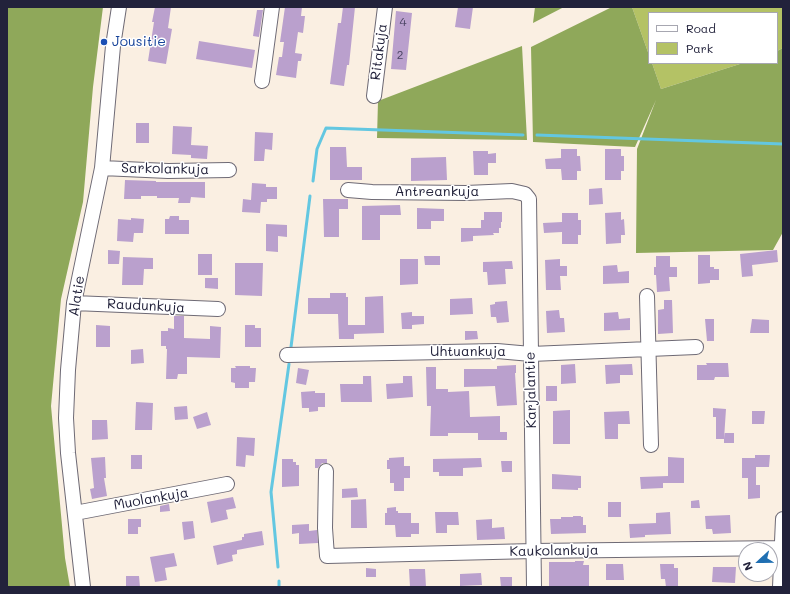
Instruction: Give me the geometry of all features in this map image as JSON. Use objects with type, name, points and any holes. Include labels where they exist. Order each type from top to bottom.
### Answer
[{"type":"street","name":"Alatie","points":[[83,587],[68,453],[66,418],[68,370],[74,303],[102,168],[113,46],[119,7]]},
{"type":"street","points":[[262,80],[272,7]]},
{"type":"street","name":"Ritakuja","points":[[374,96],[385,7]]},
{"type":"street","name":"Sarkolankuja","points":[[102,168],[168,171],[229,170]]},
{"type":"street","name":"Antreankuja","points":[[348,190],[372,192],[466,193],[512,191],[525,194]]},
{"type":"street","name":"Karjalantie","points":[[525,194],[529,199],[534,587]]},
{"type":"street","points":[[647,296],[651,445]]},
{"type":"street","name":"Raudunkuja","points":[[74,303],[218,309]]},
{"type":"street","name":"Uhtuankuja","points":[[287,356],[496,351],[531,354],[696,347]]},
{"type":"street","name":"Kaukolankuja","points":[[326,471],[327,556],[534,551],[782,548]]},
{"type":"street","name":"Muolankuja","points":[[75,513],[227,484]]},
{"type":"street","points":[[780,587],[783,519]]},
{"type":"green space","points":[[7,7],[103,7],[93,87],[83,202],[61,299],[51,406],[65,558],[70,587],[7,587]]},
{"type":"green space","points":[[535,7],[564,7],[533,23]]},
{"type":"green space","points":[[612,7],[632,7],[648,52],[648,64],[652,64],[661,89],[740,64],[778,64],[778,50],[783,48],[783,232],[773,250],[636,253],[637,149],[656,100],[635,147],[533,142],[531,47]]},
{"type":"green space","points":[[632,7],[783,7],[783,48],[778,50],[778,12],[648,12],[648,52]]},
{"type":"green space","points":[[522,46],[527,140],[377,138],[378,101]]},
{"type":"green space","points":[[652,64],[740,64],[661,89]]},
{"type":"building","points":[[155,7],[171,7],[168,28],[172,29],[166,64],[148,61]]},
{"type":"building","points":[[285,7],[302,7],[301,16],[305,16],[303,33],[298,32],[295,53],[302,54],[301,61],[298,61],[296,78],[276,75],[279,57],[282,57],[284,42],[280,42]]},
{"type":"building","points":[[343,7],[355,7],[349,65],[347,65],[344,86],[330,84],[338,23],[341,23]]},
{"type":"building","points":[[458,7],[473,7],[470,29],[455,27]]},
{"type":"building","points":[[257,10],[263,10],[259,37],[253,36]]},
{"type":"building","points":[[396,11],[412,13],[406,70],[391,69]]},
{"type":"building","points":[[199,41],[255,50],[252,68],[196,59]]},
{"type":"building","points":[[136,123],[149,123],[149,143],[136,143]]},
{"type":"building","points":[[173,126],[192,127],[191,145],[208,146],[207,159],[191,158],[191,155],[172,154]]},
{"type":"building","points":[[255,132],[273,133],[272,150],[265,149],[264,161],[254,161]]},
{"type":"building","points":[[330,147],[346,147],[347,167],[362,167],[362,180],[330,180]]},
{"type":"building","points":[[561,149],[577,149],[577,156],[580,156],[581,171],[577,171],[577,180],[562,180],[561,169],[546,169],[545,159],[561,158]]},
{"type":"building","points":[[605,149],[621,149],[621,156],[624,156],[624,171],[621,171],[621,180],[605,180]]},
{"type":"building","points":[[473,151],[488,151],[488,154],[496,153],[496,163],[488,163],[488,175],[474,175]]},
{"type":"building","points":[[446,157],[447,180],[411,181],[411,158]]},
{"type":"building","points":[[125,180],[156,182],[205,182],[205,198],[191,197],[190,203],[178,203],[179,198],[157,198],[157,196],[141,196],[141,199],[124,199]]},
{"type":"building","points":[[252,183],[266,184],[266,187],[277,187],[277,199],[267,199],[267,202],[261,202],[260,213],[242,212],[243,199],[251,200]]},
{"type":"building","points":[[602,188],[603,204],[589,205],[589,189]]},
{"type":"building","points":[[323,199],[348,199],[348,209],[339,209],[339,237],[324,237]]},
{"type":"building","points":[[400,205],[401,215],[380,215],[380,240],[362,240],[362,206]]},
{"type":"building","points":[[417,208],[444,209],[444,221],[431,221],[431,229],[417,229]]},
{"type":"building","points":[[484,212],[502,212],[502,222],[501,228],[499,228],[499,233],[493,233],[494,235],[473,236],[473,241],[461,242],[461,228],[481,228],[481,220],[484,220]]},
{"type":"building","points":[[621,212],[621,220],[624,219],[625,235],[621,235],[621,243],[606,244],[605,213]]},
{"type":"building","points":[[562,213],[578,213],[578,220],[581,220],[581,235],[578,235],[578,244],[562,244],[562,232],[544,233],[543,223],[562,222]]},
{"type":"building","points":[[170,216],[179,216],[179,220],[189,220],[189,234],[165,234],[165,219],[169,219]]},
{"type":"building","points":[[131,218],[144,219],[143,233],[134,233],[133,242],[117,241],[118,219],[131,220]]},
{"type":"building","points":[[266,224],[287,225],[287,237],[278,236],[278,252],[266,251]]},
{"type":"building","points":[[108,250],[120,251],[119,264],[108,264]]},
{"type":"building","points":[[777,250],[778,262],[752,265],[753,276],[742,277],[740,254]]},
{"type":"building","points":[[198,254],[212,254],[212,275],[198,275]]},
{"type":"building","points":[[698,255],[710,255],[710,267],[719,269],[719,280],[710,280],[710,283],[698,284]]},
{"type":"building","points":[[424,256],[440,256],[440,265],[425,265]]},
{"type":"building","points":[[656,256],[670,256],[670,267],[677,267],[677,277],[669,277],[670,291],[657,292],[656,275],[654,275]]},
{"type":"building","points":[[123,257],[153,258],[153,269],[144,269],[143,285],[122,285]]},
{"type":"building","points":[[400,259],[418,259],[418,284],[400,285]]},
{"type":"building","points":[[560,259],[560,266],[567,266],[567,276],[560,276],[561,290],[546,290],[545,260]]},
{"type":"building","points":[[512,261],[513,269],[505,269],[506,284],[488,285],[487,272],[483,272],[483,262]]},
{"type":"building","points":[[235,263],[263,263],[262,296],[235,295]]},
{"type":"building","points":[[617,265],[618,272],[629,271],[629,283],[603,284],[603,266]]},
{"type":"building","points":[[205,278],[218,278],[218,289],[205,288]]},
{"type":"building","points":[[330,293],[346,293],[346,297],[348,297],[348,325],[365,325],[365,297],[383,296],[384,333],[354,334],[354,339],[339,339],[338,314],[308,314],[308,298],[330,298]]},
{"type":"building","points":[[472,298],[473,314],[450,315],[450,299]]},
{"type":"building","points":[[664,300],[672,300],[673,333],[658,334],[658,310],[664,309]]},
{"type":"building","points":[[507,301],[509,322],[497,323],[496,317],[491,317],[490,305],[495,304],[495,302]]},
{"type":"building","points":[[559,310],[560,318],[564,318],[565,332],[547,333],[546,311]]},
{"type":"building","points":[[412,312],[412,316],[424,316],[424,324],[412,325],[412,329],[402,329],[401,313]]},
{"type":"building","points":[[618,312],[619,319],[630,318],[630,330],[604,331],[604,313]]},
{"type":"building","points":[[174,316],[184,316],[184,338],[210,339],[210,326],[221,327],[220,358],[187,357],[187,374],[178,374],[177,379],[166,379],[167,349],[166,346],[161,346],[161,331],[168,331],[168,328],[174,329]]},
{"type":"building","points":[[705,319],[714,319],[714,341],[707,341]]},
{"type":"building","points":[[752,319],[769,320],[769,333],[750,333]]},
{"type":"building","points":[[96,325],[110,326],[110,347],[96,347]]},
{"type":"building","points":[[245,325],[255,325],[255,328],[261,328],[261,347],[245,347]]},
{"type":"building","points":[[465,331],[477,331],[478,339],[465,340]]},
{"type":"building","points":[[143,349],[144,363],[131,364],[131,350]]},
{"type":"building","points":[[706,363],[728,363],[729,377],[715,377],[714,380],[697,380],[697,365],[707,365]]},
{"type":"building","points":[[575,364],[576,383],[561,384],[561,365]]},
{"type":"building","points":[[632,364],[633,375],[620,375],[620,383],[606,384],[605,365]]},
{"type":"building","points":[[516,365],[517,405],[497,406],[495,386],[464,387],[464,369],[497,369],[497,366]]},
{"type":"building","points":[[235,366],[250,366],[250,368],[256,368],[255,382],[249,382],[249,388],[235,388],[235,383],[231,382],[231,368],[236,368]]},
{"type":"building","points":[[426,367],[436,367],[436,389],[448,389],[448,392],[469,391],[470,417],[500,416],[500,432],[507,432],[507,440],[478,440],[478,433],[448,433],[448,436],[430,436],[431,406],[427,406]]},
{"type":"building","points":[[298,368],[309,370],[306,385],[296,383]]},
{"type":"building","points":[[363,376],[371,376],[372,402],[341,402],[340,384],[363,384]]},
{"type":"building","points":[[403,376],[412,376],[413,397],[387,399],[386,384],[403,383]]},
{"type":"building","points":[[546,386],[557,386],[557,401],[546,401]]},
{"type":"building","points":[[315,391],[315,393],[325,393],[325,407],[318,407],[318,411],[309,412],[309,408],[302,408],[301,392]]},
{"type":"building","points":[[136,402],[153,403],[152,430],[135,430]]},
{"type":"building","points":[[187,406],[188,419],[175,420],[174,407]]},
{"type":"building","points":[[713,408],[726,409],[724,439],[716,439],[716,417],[713,417]]},
{"type":"building","points":[[570,410],[570,444],[553,444],[553,411]]},
{"type":"building","points":[[629,411],[630,424],[618,424],[618,439],[605,439],[604,412]]},
{"type":"building","points":[[752,411],[765,411],[764,424],[752,424]]},
{"type":"building","points":[[207,412],[211,425],[197,429],[193,417]]},
{"type":"building","points":[[92,420],[107,420],[108,439],[92,440]]},
{"type":"building","points":[[724,433],[734,433],[734,443],[724,443]]},
{"type":"building","points":[[237,437],[255,438],[254,456],[246,455],[245,467],[236,466]]},
{"type":"building","points":[[131,455],[142,455],[142,469],[131,469]]},
{"type":"building","points":[[755,455],[770,455],[769,467],[756,467],[756,485],[760,485],[760,498],[748,499],[748,478],[742,478],[742,458],[755,458]]},
{"type":"building","points":[[105,457],[106,478],[104,478],[107,496],[92,499],[90,489],[94,488],[91,458]]},
{"type":"building","points":[[404,457],[404,466],[410,466],[410,478],[404,478],[404,491],[394,491],[394,483],[390,483],[390,469],[387,469],[387,460],[389,460],[389,458]]},
{"type":"building","points":[[668,457],[684,458],[684,483],[663,483],[663,488],[641,489],[640,477],[668,476]]},
{"type":"building","points":[[481,458],[482,467],[463,468],[463,476],[439,476],[439,472],[433,472],[433,459]]},
{"type":"building","points":[[282,459],[293,459],[293,462],[296,462],[296,465],[299,465],[299,486],[282,487]]},
{"type":"building","points":[[315,459],[327,459],[327,463],[322,463],[318,468],[315,468]]},
{"type":"building","points":[[501,461],[512,461],[512,472],[502,472]]},
{"type":"building","points":[[552,474],[581,476],[581,488],[578,488],[578,490],[552,489]]},
{"type":"building","points":[[357,488],[358,497],[342,498],[342,489]]},
{"type":"building","points":[[233,497],[236,508],[226,510],[228,519],[211,523],[207,502]]},
{"type":"building","points":[[366,499],[367,528],[351,528],[351,500]]},
{"type":"building","points":[[699,500],[700,508],[691,508],[691,501]]},
{"type":"building","points":[[608,502],[621,502],[621,517],[608,517]]},
{"type":"building","points":[[169,504],[170,511],[160,512],[160,506]]},
{"type":"building","points":[[396,507],[396,511],[398,511],[398,513],[411,513],[411,523],[419,523],[419,534],[411,534],[411,537],[396,537],[395,525],[385,525],[385,513],[387,513],[387,508]]},
{"type":"building","points":[[435,512],[458,512],[459,525],[447,525],[447,533],[436,533]]},
{"type":"building","points":[[670,512],[671,534],[645,535],[645,537],[630,538],[629,524],[656,523],[656,513]]},
{"type":"building","points":[[730,515],[731,533],[713,534],[712,529],[706,529],[705,516]]},
{"type":"building","points":[[561,517],[583,517],[583,525],[586,525],[586,533],[551,534],[550,519],[561,519]]},
{"type":"building","points":[[128,519],[141,519],[141,527],[138,527],[138,534],[128,534]]},
{"type":"building","points":[[492,519],[492,528],[504,527],[505,539],[477,540],[476,520]]},
{"type":"building","points":[[193,521],[195,538],[184,540],[182,522]]},
{"type":"building","points":[[309,524],[309,531],[317,530],[318,543],[299,544],[299,533],[292,534],[292,525]]},
{"type":"building","points":[[262,531],[264,545],[237,550],[237,554],[232,555],[233,561],[217,565],[213,546],[242,540],[244,534]]},
{"type":"building","points":[[174,553],[177,566],[165,568],[167,580],[155,582],[150,557]]},
{"type":"building","points":[[584,561],[583,565],[589,565],[589,587],[549,587],[549,562]]},
{"type":"building","points":[[606,564],[623,564],[624,580],[606,580]]},
{"type":"building","points":[[660,564],[674,564],[674,568],[678,568],[678,587],[666,587],[665,579],[661,579]]},
{"type":"building","points":[[713,567],[736,567],[735,583],[712,582]]},
{"type":"building","points":[[366,568],[376,569],[376,577],[366,577]]},
{"type":"building","points":[[409,569],[425,569],[426,587],[410,587]]},
{"type":"building","points":[[481,573],[482,585],[460,586],[460,574]]},
{"type":"building","points":[[126,576],[139,576],[140,587],[126,587]]},
{"type":"building","points":[[500,577],[512,577],[512,587],[501,587]]},
{"type":"waterway","points":[[313,181],[317,149],[326,128],[523,135]]},
{"type":"waterway","points":[[537,135],[783,144]]},
{"type":"waterway","points":[[291,347],[310,196]]},
{"type":"waterway","points":[[278,567],[271,492],[289,364]]},
{"type":"waterway","points":[[279,581],[279,587]]},
{"type":"place","name":"Jousitie","points":[[104,42]]}]
